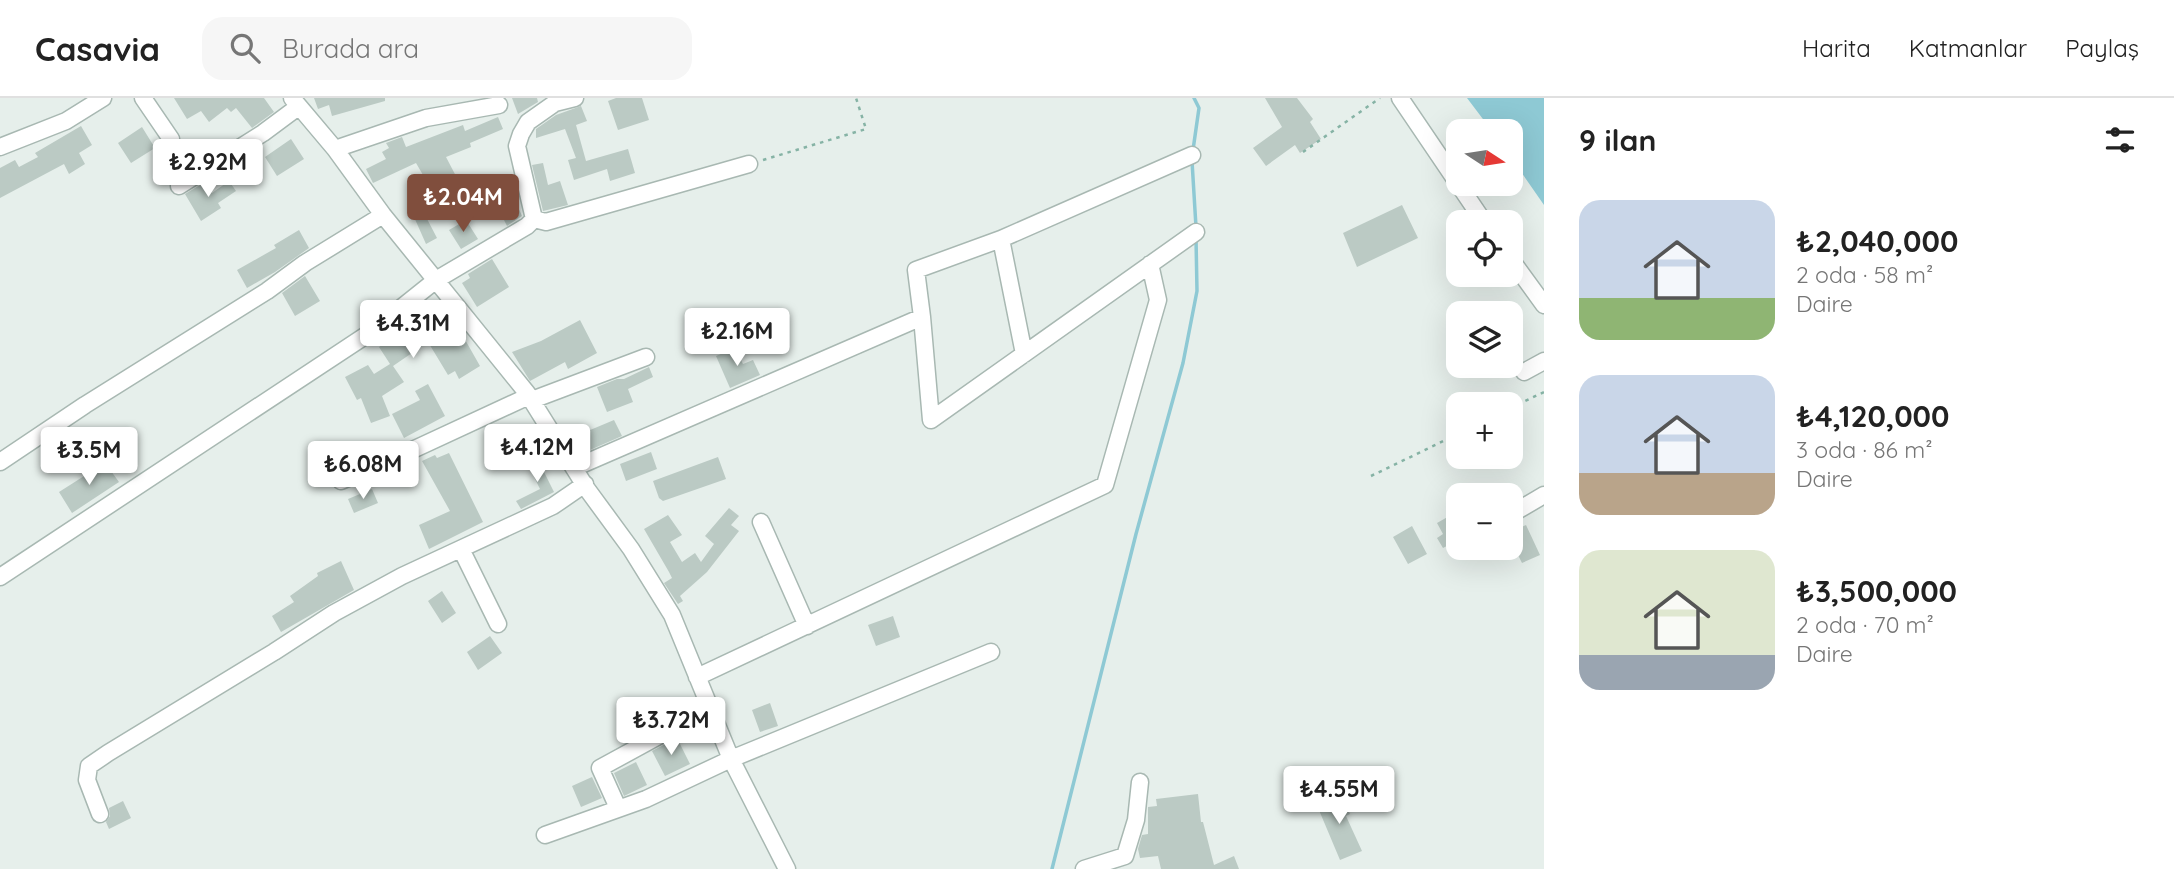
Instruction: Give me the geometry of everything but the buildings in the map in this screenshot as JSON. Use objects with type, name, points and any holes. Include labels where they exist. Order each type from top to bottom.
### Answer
[{"type":"street","points":[[0,147],[66,121],[103,98]]},
{"type":"street","points":[[143,98],[171,139]]},
{"type":"street","points":[[534,219],[517,146],[521,134],[528,121],[555,103],[575,98]]},
{"type":"street","points":[[1400,98],[1476,210]]},
{"type":"street","points":[[179,186],[263,133],[295,102],[335,149],[383,215],[530,398],[574,468],[631,549],[672,615],[731,759],[787,869]]},
{"type":"street","points":[[335,149],[426,118],[499,105]]},
{"type":"street","points":[[1192,155],[1001,239],[916,270],[932,420],[1196,232]]},
{"type":"street","points":[[534,219],[545,222],[749,164]]},
{"type":"street","points":[[0,462],[85,405],[267,291],[304,263],[383,215]]},
{"type":"street","points":[[0,577],[371,332],[436,279],[527,226],[534,219]]},
{"type":"street","points":[[1001,239],[1024,354]]},
{"type":"street","points":[[697,677],[1105,485],[1158,300],[1150,264]]},
{"type":"street","points":[[1523,276],[1544,305]]},
{"type":"street","points":[[574,468],[922,317]]},
{"type":"street","points":[[341,481],[530,398],[646,358]]},
{"type":"street","points":[[1524,372],[1544,361]]},
{"type":"street","points":[[100,814],[87,780],[89,766],[334,613],[402,576],[553,506],[585,484]]},
{"type":"street","points":[[1523,507],[1544,495]]},
{"type":"street","points":[[761,522],[807,626]]},
{"type":"street","points":[[461,549],[498,624]]},
{"type":"street","points":[[545,835],[646,799],[731,759],[991,652]]},
{"type":"street","points":[[618,808],[600,768],[710,708]]},
{"type":"street","points":[[1084,869],[1125,856],[1136,820],[1140,782]]},
{"type":"path","points":[[749,164],[866,129],[856,98]]},
{"type":"path","points":[[1303,152],[1380,98]]},
{"type":"path","points":[[1523,402],[1544,392]]},
{"type":"path","points":[[1371,476],[1446,440]]},
{"type":"water","points":[[1467,98],[1544,98],[1544,205],[1523,175],[1523,119],[1483,119]]},
{"type":"waterway","points":[[1193,150],[1199,108],[1194,98]]},
{"type":"waterway","points":[[1192,161],[1196,227]]},
{"type":"waterway","points":[[1052,869],[1136,534],[1183,363],[1197,291],[1196,238]]}]
